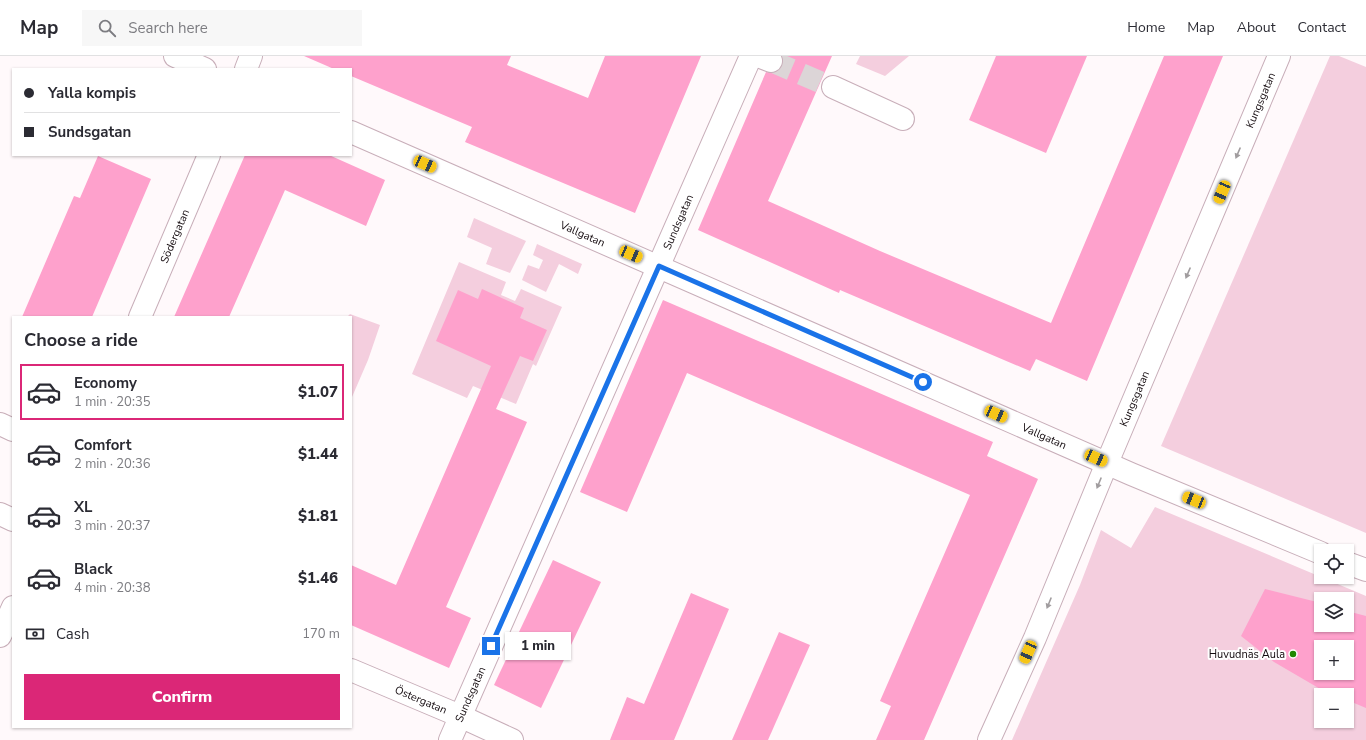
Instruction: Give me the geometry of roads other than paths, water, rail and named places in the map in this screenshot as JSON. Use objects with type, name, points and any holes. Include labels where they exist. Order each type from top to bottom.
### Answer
[{"type":"street","points":[[175,56],[203,68]]},
{"type":"street","points":[[246,68],[251,56]]},
{"type":"street","name":"Kungsgatan","points":[[989,740],[1035,638],[1107,463],[1279,56]]},
{"type":"street","name":"Sundsgatan","points":[[450,740],[659,266],[760,58]]},
{"type":"street","points":[[833,87],[903,118]]},
{"type":"street","name":"Vallgatan","points":[[352,132],[1107,463],[1314,550]]},
{"type":"street","name":"Södergatan","points":[[140,316],[209,156]]},
{"type":"street","points":[[0,424],[12,430]]},
{"type":"street","points":[[0,514],[12,520]]},
{"type":"street","points":[[1354,566],[1366,570]]},
{"type":"street","points":[[0,636],[12,609]]},
{"type":"street","name":"Östergatan","points":[[352,670],[460,716],[512,740]]},
{"type":"tunnel","points":[[771,61],[820,82]]},
{"type":"place","name":"Huvudnäs Aula","points":[[1293,654]]}]
